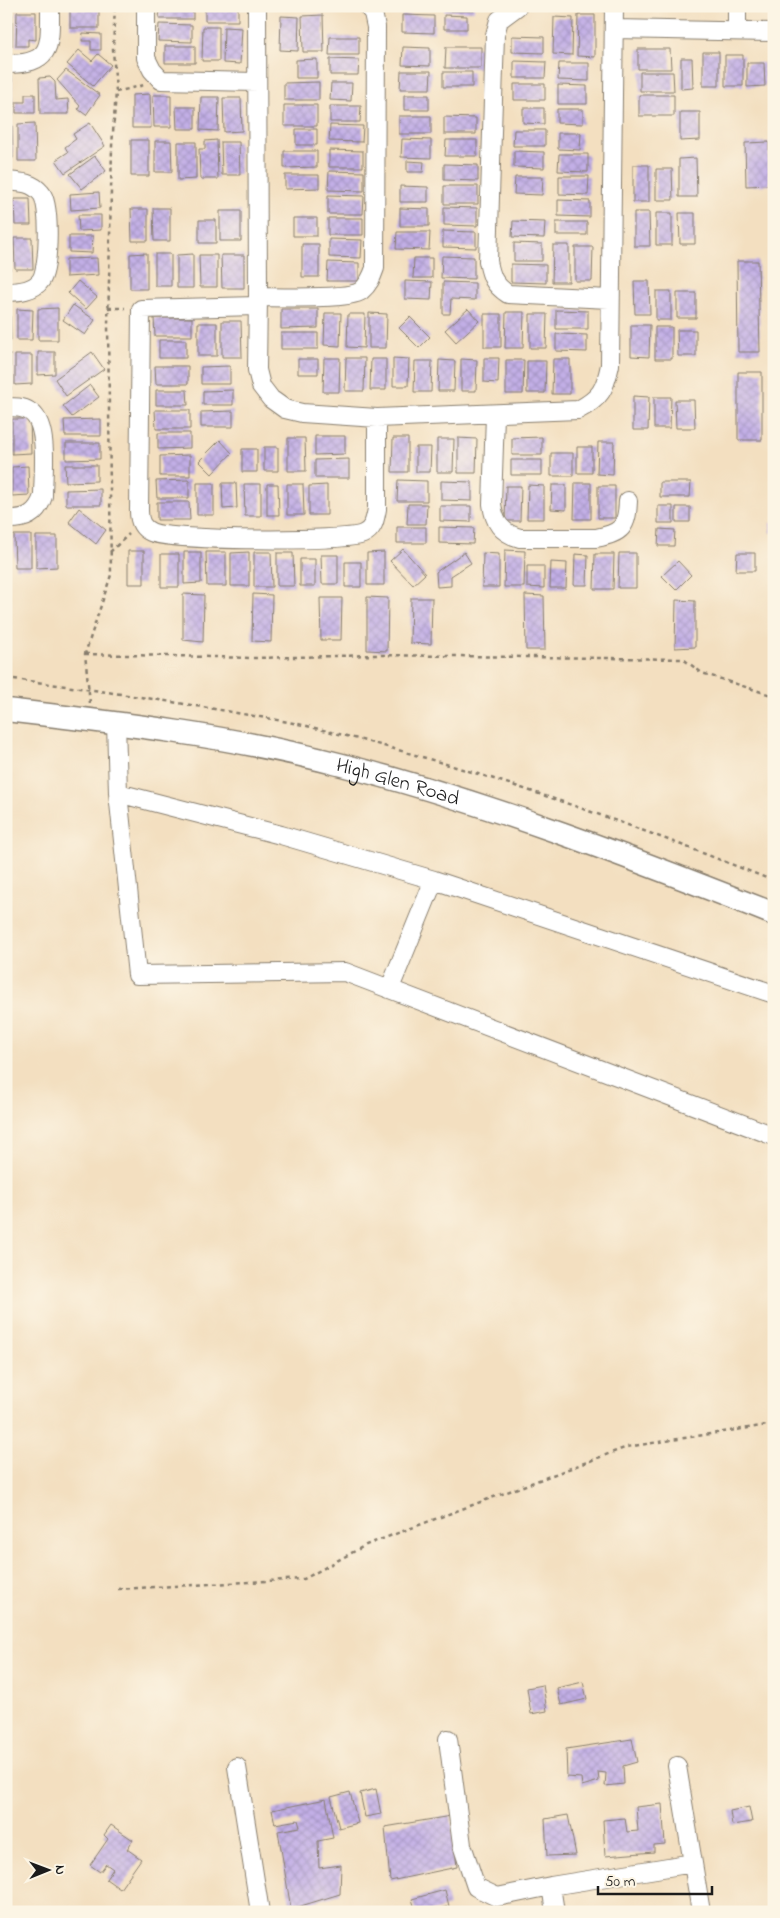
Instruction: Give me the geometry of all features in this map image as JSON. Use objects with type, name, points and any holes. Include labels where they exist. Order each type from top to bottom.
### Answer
[{"type":"main road","name":"High Glen Road","points":[[6,710],[116,722],[272,748],[414,785],[500,811],[594,844],[774,914]]},
{"type":"street","points":[[6,64],[27,64],[37,60],[46,51],[50,40],[50,6]]},
{"type":"street","points":[[146,6],[146,58],[152,70],[161,80],[257,82]]},
{"type":"street","points":[[257,6],[257,370],[261,386],[271,399],[285,409],[302,413],[377,418],[495,415],[578,410],[594,401],[606,386],[610,365],[609,299],[614,6]]},
{"type":"street","points":[[367,6],[373,13],[376,27],[375,268],[370,281],[359,292],[343,296],[141,309],[140,523],[150,532],[158,534],[205,538],[336,538],[363,535],[370,530],[374,523],[377,509],[377,418]]},
{"type":"street","points":[[518,6],[499,20],[494,35],[488,261],[491,276],[498,287],[508,294],[609,299]]},
{"type":"street","points":[[737,6],[737,31]]},
{"type":"street","points":[[615,29],[774,32]]},
{"type":"street","points":[[6,181],[33,186],[43,195],[47,211],[46,269],[40,282],[28,290],[6,292]]},
{"type":"street","points":[[6,407],[30,411],[40,420],[43,436],[43,496],[40,506],[33,514],[24,518],[6,519]]},
{"type":"street","points":[[495,415],[493,516],[499,527],[509,535],[520,538],[596,538],[608,536],[618,532],[624,525],[628,501]]},
{"type":"street","points":[[116,722],[118,793],[137,975],[345,972],[774,1136]]},
{"type":"street","points":[[118,793],[281,835],[434,880],[774,994]]},
{"type":"street","points":[[390,988],[434,880]]},
{"type":"street","points":[[448,1739],[462,1845],[476,1887],[497,1897],[551,1886],[693,1863]]},
{"type":"street","points":[[676,1766],[701,1912]]},
{"type":"street","points":[[237,1767],[260,1912]]},
{"type":"street","points":[[551,1886],[555,1912]]},
{"type":"path","points":[[92,720],[85,654],[111,576],[108,325],[112,146],[116,92],[113,49],[115,6]]},
{"type":"path","points":[[116,92],[161,80]]},
{"type":"path","points":[[110,552],[140,523]]},
{"type":"path","points":[[85,654],[254,658],[376,655],[683,659],[702,673],[774,696]]},
{"type":"path","points":[[118,1588],[304,1579],[366,1545],[627,1447],[774,1424]]},
{"type":"building","points":[[160,6],[193,6],[193,19],[159,19]]},
{"type":"building","points":[[205,6],[238,6],[238,21],[205,21]]},
{"type":"building","points":[[400,6],[434,6],[434,8],[400,9]]},
{"type":"building","points":[[444,6],[474,6],[474,11],[444,11]]},
{"type":"building","points":[[70,9],[99,9],[99,28],[70,28]]},
{"type":"building","points":[[17,12],[36,12],[36,40],[28,39],[28,46],[16,46]]},
{"type":"building","points":[[6,14],[12,14],[12,46],[6,46]]},
{"type":"building","points":[[323,15],[324,52],[303,52],[302,16]]},
{"type":"building","points":[[402,15],[434,16],[434,33],[402,32]]},
{"type":"building","points":[[444,15],[467,16],[467,29],[444,29]]},
{"type":"building","points":[[578,15],[595,15],[595,57],[577,56]]},
{"type":"building","points":[[281,16],[299,17],[298,51],[280,50]]},
{"type":"building","points":[[554,17],[573,18],[572,55],[553,54]]},
{"type":"building","points":[[159,24],[192,25],[192,42],[158,41]]},
{"type":"building","points":[[203,27],[219,27],[219,61],[202,61]]},
{"type":"building","points":[[224,27],[242,28],[240,64],[223,63]]},
{"type":"building","points":[[83,33],[101,34],[101,50],[91,50],[91,41],[82,41]]},
{"type":"building","points":[[512,36],[544,37],[544,53],[512,52]]},
{"type":"building","points":[[330,37],[359,37],[359,55],[329,55]]},
{"type":"building","points":[[165,46],[195,46],[195,63],[165,63]]},
{"type":"building","points":[[403,47],[430,48],[430,66],[402,65]]},
{"type":"building","points":[[446,47],[481,47],[481,68],[445,68]]},
{"type":"building","points":[[638,49],[670,49],[671,69],[638,69]]},
{"type":"building","points":[[79,50],[92,61],[98,54],[111,65],[93,86],[67,64]]},
{"type":"building","points":[[703,52],[719,52],[719,86],[703,86]]},
{"type":"building","points":[[725,55],[743,55],[743,86],[725,86]]},
{"type":"building","points":[[681,58],[692,58],[693,88],[681,89]]},
{"type":"building","points":[[317,59],[317,78],[296,78],[296,60]]},
{"type":"building","points":[[330,59],[359,60],[358,75],[330,75]]},
{"type":"building","points":[[514,61],[546,62],[545,78],[514,78]]},
{"type":"building","points":[[559,63],[589,63],[589,81],[558,80]]},
{"type":"building","points":[[747,63],[764,63],[765,86],[747,87]]},
{"type":"building","points":[[66,70],[100,95],[86,115],[78,109],[80,106],[57,80]]},
{"type":"building","points":[[401,71],[431,71],[430,89],[400,89]]},
{"type":"building","points":[[443,72],[472,72],[472,87],[443,87]]},
{"type":"building","points":[[640,72],[673,72],[674,91],[640,91]]},
{"type":"building","points":[[12,76],[13,115],[6,115],[6,77]]},
{"type":"building","points":[[50,77],[55,82],[56,100],[68,99],[69,114],[40,114],[39,78]]},
{"type":"building","points":[[319,82],[319,100],[284,100],[284,83]]},
{"type":"building","points":[[331,83],[352,83],[351,101],[330,100]]},
{"type":"building","points":[[514,84],[545,84],[545,100],[514,100]]},
{"type":"building","points":[[558,85],[587,86],[587,104],[558,104]]},
{"type":"building","points":[[25,94],[35,94],[35,113],[16,113],[16,102],[25,102]]},
{"type":"building","points":[[150,94],[151,128],[132,128],[132,95]]},
{"type":"building","points":[[153,95],[171,95],[171,127],[154,127]]},
{"type":"building","points":[[404,95],[429,95],[429,110],[404,110]]},
{"type":"building","points":[[639,95],[674,95],[674,116],[639,116]]},
{"type":"building","points":[[201,97],[219,97],[218,131],[200,130]]},
{"type":"building","points":[[223,98],[241,98],[242,131],[224,132]]},
{"type":"building","points":[[284,105],[317,105],[317,126],[284,126]]},
{"type":"building","points":[[330,106],[361,106],[360,122],[330,122]]},
{"type":"building","points":[[176,107],[195,107],[195,129],[177,129]]},
{"type":"building","points":[[523,108],[544,108],[544,124],[523,123]]},
{"type":"building","points":[[557,109],[583,109],[583,124],[557,123]]},
{"type":"building","points":[[680,112],[700,112],[700,140],[680,141]]},
{"type":"building","points":[[399,116],[431,116],[431,134],[399,134]]},
{"type":"building","points":[[444,117],[476,118],[476,134],[444,134]]},
{"type":"building","points":[[35,123],[36,161],[18,161],[18,124]]},
{"type":"building","points":[[90,123],[105,146],[65,173],[56,160],[68,152],[65,147],[76,139],[73,134]]},
{"type":"building","points":[[6,125],[12,125],[13,158],[6,158]]},
{"type":"building","points":[[330,125],[363,126],[362,142],[329,141]]},
{"type":"building","points":[[296,129],[317,129],[317,145],[296,145]]},
{"type":"building","points":[[514,130],[545,130],[545,146],[513,146]]},
{"type":"building","points":[[558,133],[581,133],[580,150],[558,149]]},
{"type":"building","points":[[402,139],[431,140],[431,158],[401,157]]},
{"type":"building","points":[[131,140],[149,140],[149,176],[131,176]]},
{"type":"building","points":[[217,140],[218,179],[200,179],[199,149],[205,149],[205,141]]},
{"type":"building","points":[[446,140],[477,140],[477,156],[445,156]]},
{"type":"building","points":[[155,141],[171,141],[172,172],[155,172]]},
{"type":"building","points":[[178,142],[196,142],[196,179],[178,180]]},
{"type":"building","points":[[221,142],[239,142],[240,175],[222,175]]},
{"type":"building","points":[[769,142],[770,185],[746,186],[745,143]]},
{"type":"building","points":[[329,150],[363,151],[363,167],[329,167]]},
{"type":"building","points":[[284,151],[317,151],[317,167],[284,168]]},
{"type":"building","points":[[514,151],[544,152],[544,168],[514,167]]},
{"type":"building","points":[[559,154],[588,154],[588,172],[558,171]]},
{"type":"building","points":[[95,156],[106,171],[82,189],[70,174]]},
{"type":"building","points":[[696,158],[697,197],[679,197],[679,159]]},
{"type":"building","points":[[407,161],[424,162],[423,172],[407,172]]},
{"type":"building","points":[[444,164],[478,165],[478,181],[444,180]]},
{"type":"building","points":[[633,165],[649,165],[649,202],[633,202]]},
{"type":"building","points":[[656,169],[672,169],[673,200],[656,200]]},
{"type":"building","points":[[329,171],[364,172],[364,191],[328,190]]},
{"type":"building","points":[[285,175],[319,175],[319,188],[285,189]]},
{"type":"building","points":[[559,176],[589,176],[588,195],[559,194]]},
{"type":"building","points":[[515,177],[543,177],[542,195],[514,194]]},
{"type":"building","points":[[400,186],[428,187],[428,202],[400,202]]},
{"type":"building","points":[[444,186],[478,186],[478,204],[444,204]]},
{"type":"building","points":[[99,192],[100,208],[71,210],[70,194]]},
{"type":"building","points":[[328,195],[364,196],[363,214],[328,214]]},
{"type":"building","points":[[14,199],[30,199],[31,225],[15,225]]},
{"type":"building","points":[[558,200],[590,201],[590,217],[558,216]]},
{"type":"building","points":[[6,206],[8,206],[9,231],[6,231]]},
{"type":"building","points":[[444,207],[477,208],[477,226],[444,225]]},
{"type":"building","points":[[153,208],[170,208],[170,241],[154,241]]},
{"type":"building","points":[[400,208],[429,209],[429,226],[400,226]]},
{"type":"building","points":[[131,209],[148,209],[148,241],[132,241]]},
{"type":"building","points":[[220,211],[241,211],[241,241],[220,241]]},
{"type":"building","points":[[634,212],[649,212],[650,246],[634,246]]},
{"type":"building","points":[[656,213],[672,213],[672,245],[656,245]]},
{"type":"building","points":[[679,213],[695,213],[695,244],[680,244]]},
{"type":"building","points":[[78,215],[101,215],[101,230],[79,231]]},
{"type":"building","points":[[293,218],[317,218],[317,236],[293,236]]},
{"type":"building","points":[[328,218],[363,218],[363,235],[328,235]]},
{"type":"building","points":[[199,220],[216,220],[216,243],[199,243]]},
{"type":"building","points":[[513,221],[545,222],[544,238],[512,237]]},
{"type":"building","points":[[556,222],[587,222],[587,235],[556,235]]},
{"type":"building","points":[[443,231],[476,232],[476,248],[443,247]]},
{"type":"building","points":[[397,232],[430,232],[429,250],[396,249]]},
{"type":"building","points":[[69,236],[93,236],[92,253],[69,252]]},
{"type":"building","points":[[6,238],[10,238],[10,270],[6,270]]},
{"type":"building","points":[[14,238],[32,238],[33,269],[15,269]]},
{"type":"building","points":[[329,239],[362,240],[361,258],[329,257]]},
{"type":"building","points":[[514,243],[542,244],[542,261],[514,261]]},
{"type":"building","points":[[302,244],[319,244],[319,277],[302,277]]},
{"type":"building","points":[[553,245],[569,245],[569,282],[552,282]]},
{"type":"building","points":[[575,247],[593,247],[592,281],[575,281]]},
{"type":"building","points":[[147,253],[147,289],[130,289],[130,254]]},
{"type":"building","points":[[155,254],[171,254],[171,286],[155,286]]},
{"type":"building","points":[[193,254],[193,288],[177,288],[177,255]]},
{"type":"building","points":[[199,255],[217,255],[217,287],[200,287]]},
{"type":"building","points":[[221,255],[244,255],[244,288],[222,288]]},
{"type":"building","points":[[442,256],[474,257],[474,279],[441,278]]},
{"type":"building","points":[[97,258],[98,275],[66,277],[66,259]]},
{"type":"building","points":[[414,258],[432,258],[432,278],[413,278]]},
{"type":"building","points":[[737,261],[758,261],[760,352],[738,352]]},
{"type":"building","points":[[328,262],[359,263],[359,281],[327,281]]},
{"type":"building","points":[[511,264],[546,265],[546,283],[511,282]]},
{"type":"building","points":[[78,281],[97,297],[86,309],[68,293]]},
{"type":"building","points":[[405,281],[432,282],[431,300],[405,299]]},
{"type":"building","points":[[634,281],[649,281],[650,314],[635,314]]},
{"type":"building","points":[[443,282],[475,283],[475,300],[451,299],[450,314],[443,314]]},
{"type":"building","points":[[656,291],[671,291],[671,320],[656,320]]},
{"type":"building","points":[[677,293],[696,293],[696,318],[677,318]]},
{"type":"building","points":[[73,305],[95,320],[85,335],[63,320]]},
{"type":"building","points":[[6,307],[10,307],[11,341],[6,341]]},
{"type":"building","points":[[58,308],[58,340],[38,340],[38,309]]},
{"type":"building","points":[[17,309],[33,310],[32,340],[17,340]]},
{"type":"building","points":[[281,309],[318,309],[318,328],[281,329]]},
{"type":"building","points":[[468,309],[479,321],[456,342],[445,330]]},
{"type":"building","points":[[556,310],[588,311],[588,329],[556,329]]},
{"type":"building","points":[[506,312],[524,312],[523,348],[505,348]]},
{"type":"building","points":[[325,313],[341,313],[340,346],[324,345]]},
{"type":"building","points":[[369,313],[387,314],[386,348],[369,348]]},
{"type":"building","points":[[348,314],[365,314],[364,348],[347,347]]},
{"type":"building","points":[[484,314],[501,314],[501,347],[484,347]]},
{"type":"building","points":[[530,314],[547,314],[546,348],[530,348]]},
{"type":"building","points":[[410,317],[430,337],[419,348],[399,328]]},
{"type":"building","points":[[154,318],[192,318],[192,336],[155,336]]},
{"type":"building","points":[[222,321],[241,321],[242,357],[222,357]]},
{"type":"building","points":[[198,323],[217,323],[217,356],[198,356]]},
{"type":"building","points":[[631,325],[650,325],[649,357],[631,356]]},
{"type":"building","points":[[655,327],[672,327],[672,359],[655,359]]},
{"type":"building","points":[[677,330],[696,330],[696,356],[678,356]]},
{"type":"building","points":[[281,333],[318,333],[318,349],[281,349]]},
{"type":"building","points":[[556,334],[587,335],[587,352],[556,351]]},
{"type":"building","points":[[159,340],[186,340],[186,358],[159,358]]},
{"type":"building","points":[[38,352],[55,352],[55,374],[38,375]]},
{"type":"building","points":[[92,352],[104,369],[66,396],[55,379]]},
{"type":"building","points":[[10,354],[11,390],[6,390],[6,355]]},
{"type":"building","points":[[15,355],[32,355],[32,384],[15,385]]},
{"type":"building","points":[[324,358],[340,358],[339,392],[323,392]]},
{"type":"building","points":[[346,358],[365,358],[364,391],[345,391]]},
{"type":"building","points":[[393,358],[409,359],[408,386],[393,386]]},
{"type":"building","points":[[484,358],[499,358],[498,383],[484,382]]},
{"type":"building","points":[[298,359],[318,359],[318,374],[298,374]]},
{"type":"building","points":[[371,359],[386,359],[386,390],[370,390]]},
{"type":"building","points":[[461,359],[477,360],[476,391],[461,391]]},
{"type":"building","points":[[553,359],[570,359],[570,394],[552,394]]},
{"type":"building","points":[[439,360],[455,361],[454,391],[438,391]]},
{"type":"building","points":[[506,360],[524,360],[523,394],[506,394]]},
{"type":"building","points":[[415,361],[432,361],[431,392],[414,392]]},
{"type":"building","points":[[527,361],[546,361],[545,393],[527,393]]},
{"type":"building","points":[[155,366],[188,366],[188,384],[156,384]]},
{"type":"building","points":[[230,366],[230,384],[201,384],[201,367]]},
{"type":"building","points":[[738,372],[762,372],[762,440],[738,440]]},
{"type":"building","points":[[90,385],[99,397],[72,417],[63,406]]},
{"type":"building","points":[[156,390],[187,390],[188,405],[156,405]]},
{"type":"building","points":[[233,390],[233,405],[203,405],[203,391]]},
{"type":"building","points":[[633,396],[649,397],[648,430],[633,430]]},
{"type":"building","points":[[654,397],[671,397],[670,428],[654,428]]},
{"type":"building","points":[[675,400],[694,400],[695,428],[676,428]]},
{"type":"building","points":[[155,410],[190,410],[190,429],[156,429]]},
{"type":"building","points":[[233,411],[233,427],[201,427],[201,412]]},
{"type":"building","points":[[12,419],[30,419],[31,453],[12,454]]},
{"type":"building","points":[[101,419],[101,436],[65,436],[64,420]]},
{"type":"building","points":[[158,433],[190,433],[190,448],[158,449]]},
{"type":"building","points":[[315,436],[345,436],[345,454],[315,455]]},
{"type":"building","points":[[542,437],[542,455],[512,455],[512,438]]},
{"type":"building","points":[[288,438],[305,438],[306,471],[288,471]]},
{"type":"building","points":[[393,438],[408,438],[408,472],[392,472]]},
{"type":"building","points":[[458,438],[477,439],[476,473],[458,473]]},
{"type":"building","points":[[437,439],[454,439],[453,472],[437,472]]},
{"type":"building","points":[[220,440],[232,453],[212,474],[199,461]]},
{"type":"building","points":[[598,442],[614,442],[613,475],[597,474]]},
{"type":"building","points":[[66,443],[100,443],[100,459],[66,460]]},
{"type":"building","points":[[264,447],[278,447],[278,471],[264,471]]},
{"type":"building","points":[[416,447],[431,447],[430,472],[416,472]]},
{"type":"building","points":[[577,447],[592,447],[592,473],[577,473]]},
{"type":"building","points":[[242,449],[257,449],[257,472],[242,472]]},
{"type":"building","points":[[551,453],[573,453],[573,476],[551,476]]},
{"type":"building","points":[[190,455],[190,476],[160,476],[160,456]]},
{"type":"building","points":[[349,459],[349,478],[315,478],[315,460]]},
{"type":"building","points":[[511,460],[542,460],[542,475],[511,475]]},
{"type":"building","points":[[65,465],[97,465],[97,481],[66,482]]},
{"type":"building","points":[[28,466],[29,495],[12,496],[12,467]]},
{"type":"building","points":[[189,480],[189,498],[157,498],[156,481]]},
{"type":"building","points":[[398,480],[427,481],[427,501],[397,501]]},
{"type":"building","points":[[441,481],[472,482],[472,501],[441,500]]},
{"type":"building","points":[[660,482],[691,482],[690,497],[660,497]]},
{"type":"building","points":[[197,483],[214,483],[214,515],[197,515]]},
{"type":"building","points":[[222,483],[236,483],[237,508],[223,509]]},
{"type":"building","points":[[575,483],[591,483],[591,519],[574,519]]},
{"type":"building","points":[[244,484],[261,484],[261,516],[245,516]]},
{"type":"building","points":[[267,484],[278,484],[279,515],[267,515]]},
{"type":"building","points":[[287,484],[303,484],[304,515],[287,515]]},
{"type":"building","points":[[327,485],[327,515],[309,515],[309,486]]},
{"type":"building","points":[[528,485],[544,486],[544,519],[527,519]]},
{"type":"building","points":[[552,485],[566,485],[566,510],[551,509]]},
{"type":"building","points":[[506,486],[521,486],[520,521],[505,521]]},
{"type":"building","points":[[598,486],[615,486],[615,518],[598,518]]},
{"type":"building","points":[[101,489],[101,505],[66,505],[66,490]]},
{"type":"building","points":[[157,502],[189,502],[190,520],[157,520]]},
{"type":"building","points":[[408,504],[427,504],[426,524],[407,524]]},
{"type":"building","points":[[440,506],[471,506],[471,522],[440,521]]},
{"type":"building","points":[[658,506],[673,506],[673,523],[658,523]]},
{"type":"building","points":[[676,507],[690,507],[690,522],[676,522]]},
{"type":"building","points":[[79,508],[106,530],[96,544],[69,522]]},
{"type":"building","points":[[770,523],[774,523],[774,532],[771,533]]},
{"type":"building","points":[[397,527],[426,527],[426,543],[397,543]]},
{"type":"building","points":[[439,527],[474,528],[473,544],[439,543]]},
{"type":"building","points":[[659,529],[675,530],[674,546],[658,546]]},
{"type":"building","points":[[14,535],[31,535],[31,568],[15,568]]},
{"type":"building","points":[[36,536],[57,536],[57,567],[36,568]]},
{"type":"building","points":[[403,549],[425,574],[413,585],[390,561]]},
{"type":"building","points":[[505,550],[525,551],[524,587],[504,587]]},
{"type":"building","points":[[128,551],[144,551],[144,584],[128,584]]},
{"type":"building","points":[[184,552],[201,552],[201,583],[184,584]]},
{"type":"building","points":[[206,552],[226,552],[226,586],[207,586]]},
{"type":"building","points":[[249,552],[249,586],[231,586],[231,553]]},
{"type":"building","points":[[254,552],[271,552],[272,587],[254,587]]},
{"type":"building","points":[[384,552],[384,585],[367,585],[367,553]]},
{"type":"building","points":[[464,552],[471,563],[451,576],[451,586],[437,587],[436,572]]},
{"type":"building","points":[[277,553],[293,553],[294,586],[277,586]]},
{"type":"building","points":[[483,553],[499,554],[499,587],[482,587]]},
{"type":"building","points":[[619,553],[636,553],[636,588],[618,588]]},
{"type":"building","points":[[737,553],[755,553],[755,571],[736,571]]},
{"type":"building","points":[[161,554],[179,554],[179,587],[161,587]]},
{"type":"building","points":[[575,554],[588,555],[587,585],[574,585]]},
{"type":"building","points":[[595,554],[614,554],[613,589],[594,589]]},
{"type":"building","points":[[321,555],[338,555],[338,584],[322,584]]},
{"type":"building","points":[[300,559],[315,559],[315,586],[300,586]]},
{"type":"building","points":[[678,561],[691,575],[676,590],[662,576]]},
{"type":"building","points":[[345,562],[361,562],[361,587],[345,587]]},
{"type":"building","points":[[551,562],[567,563],[566,588],[550,588]]},
{"type":"building","points":[[527,566],[544,566],[544,588],[527,587]]},
{"type":"building","points":[[183,594],[204,595],[203,642],[183,640]]},
{"type":"building","points":[[253,594],[272,595],[271,642],[252,641]]},
{"type":"building","points":[[525,595],[544,596],[545,650],[526,650]]},
{"type":"building","points":[[367,597],[388,598],[387,651],[367,650]]},
{"type":"building","points":[[320,598],[342,598],[341,640],[321,640]]},
{"type":"building","points":[[411,598],[432,598],[431,644],[410,643]]},
{"type":"building","points":[[676,600],[695,601],[695,647],[675,648]]},
{"type":"building","points":[[583,1682],[587,1699],[561,1705],[557,1688]]},
{"type":"building","points":[[543,1685],[547,1711],[531,1714],[527,1688]]},
{"type":"building","points":[[632,1739],[637,1762],[623,1766],[624,1784],[605,1786],[606,1773],[598,1772],[599,1781],[582,1786],[581,1778],[567,1777],[566,1749]]},
{"type":"building","points":[[376,1789],[381,1814],[365,1817],[360,1793]]},
{"type":"building","points":[[350,1792],[358,1823],[339,1828],[331,1797]]},
{"type":"building","points":[[326,1799],[333,1838],[318,1841],[319,1868],[341,1865],[340,1894],[291,1909],[278,1831],[300,1827],[298,1820],[275,1824],[272,1810]]},
{"type":"building","points":[[662,1804],[665,1844],[654,1845],[654,1852],[605,1856],[603,1820],[625,1818],[627,1832],[638,1831],[636,1807]]},
{"type":"building","points":[[749,1807],[752,1822],[732,1825],[730,1811]]},
{"type":"building","points":[[568,1815],[576,1855],[547,1856],[545,1819]]},
{"type":"building","points":[[451,1816],[457,1867],[390,1881],[385,1827]]},
{"type":"building","points":[[111,1825],[133,1840],[127,1849],[141,1859],[120,1889],[106,1879],[113,1869],[106,1864],[100,1872],[90,1865],[108,1839],[104,1835]]},
{"type":"building","points":[[445,1890],[449,1906],[429,1912],[416,1912],[412,1899]]}]
